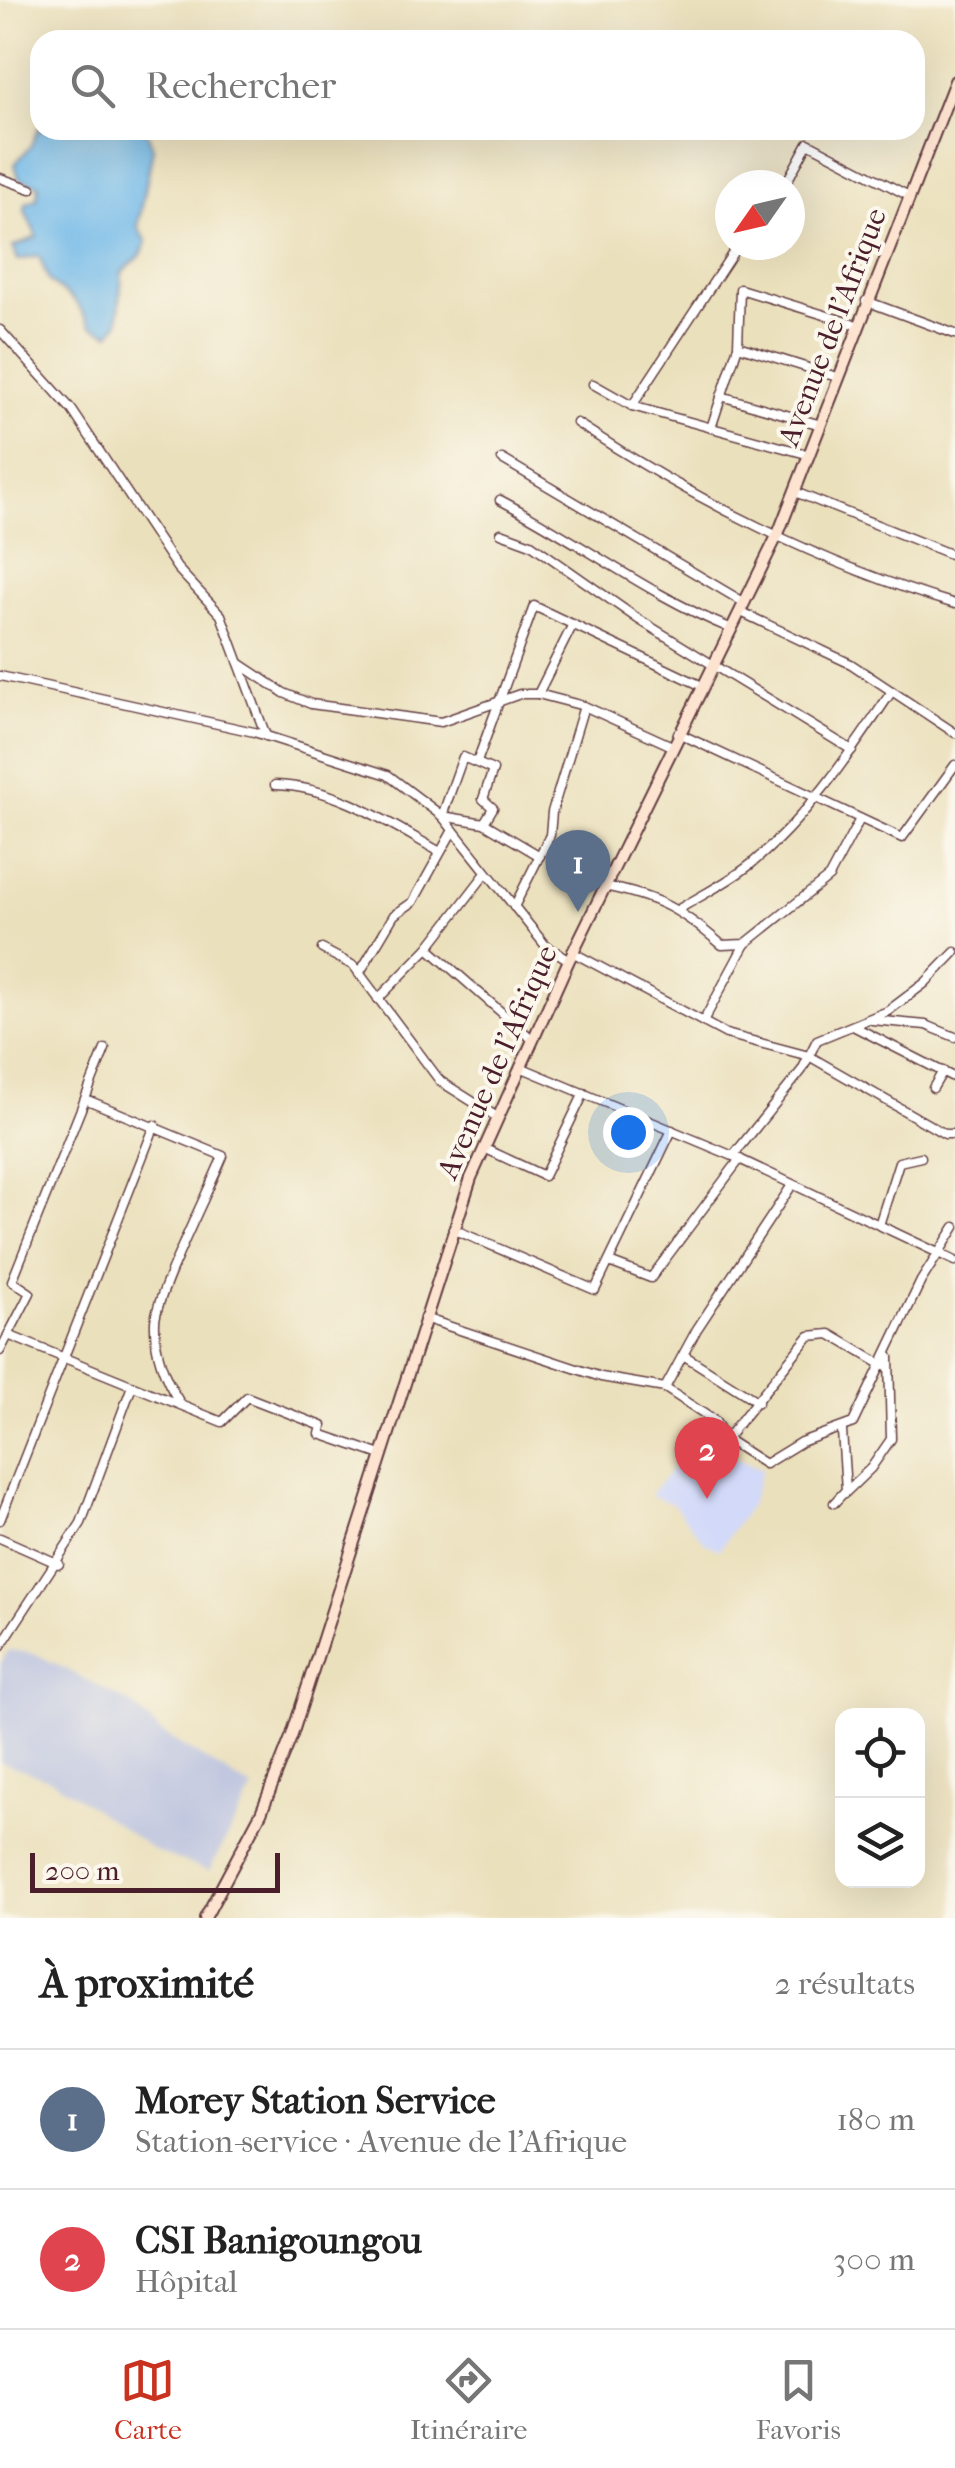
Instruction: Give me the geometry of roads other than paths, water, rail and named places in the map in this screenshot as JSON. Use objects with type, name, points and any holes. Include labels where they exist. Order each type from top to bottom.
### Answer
[{"type":"main road","name":"Avenue de l'Afrique","points":[[205,1918],[261,1813],[292,1736],[452,1229],[484,1148],[604,886],[778,534],[955,81]]},
{"type":"street","points":[[793,170],[808,143],[910,196]]},
{"type":"street","points":[[0,178],[31,188]]},
{"type":"street","points":[[632,406],[728,260]]},
{"type":"street","points":[[710,428],[738,346],[740,289],[857,325]]},
{"type":"street","points":[[866,302],[955,334]]},
{"type":"street","points":[[0,330],[72,410],[177,568],[212,604],[239,662],[266,736]]},
{"type":"street","points":[[738,346],[838,377]]},
{"type":"street","points":[[593,384],[632,406],[810,455]]},
{"type":"street","points":[[722,396],[821,424]]},
{"type":"street","points":[[577,423],[666,478],[778,534],[903,589],[955,604]]},
{"type":"street","points":[[502,459],[743,607],[851,664],[955,732]]},
{"type":"street","points":[[795,492],[955,556]]},
{"type":"street","points":[[500,500],[613,562],[677,607],[732,628]]},
{"type":"street","points":[[501,534],[531,544],[638,618],[852,750]]},
{"type":"street","points":[[477,762],[534,606],[702,686]]},
{"type":"street","points":[[538,694],[573,624]]},
{"type":"street","points":[[239,662],[284,693],[311,704],[441,722],[498,702],[538,694],[584,706],[672,746]]},
{"type":"street","points":[[0,676],[106,696],[266,736],[388,775],[442,816],[545,945],[726,1034],[809,1056],[945,1134],[955,1134]]},
{"type":"street","points":[[678,909],[750,864],[817,798],[892,691]]},
{"type":"street","points":[[514,906],[540,856],[584,706]]},
{"type":"street","points":[[678,734],[902,838],[955,765]]},
{"type":"street","points":[[442,816],[459,760],[477,762],[492,770],[483,799],[493,808],[484,823]]},
{"type":"street","points":[[275,785],[304,785],[375,815],[440,852]]},
{"type":"street","points":[[442,816],[484,823],[540,856]]},
{"type":"street","points":[[704,1022],[745,944],[829,876],[860,819]]},
{"type":"street","points":[[358,974],[394,915],[413,902],[453,830]]},
{"type":"street","points":[[378,999],[428,948],[486,872]]},
{"type":"street","points":[[604,886],[657,898],[678,909],[722,945],[745,944]]},
{"type":"street","points":[[428,948],[532,1040]]},
{"type":"street","points":[[322,949],[354,966],[440,1081],[497,1117]]},
{"type":"street","points":[[609,1262],[651,1278],[809,1056],[816,1040],[828,1031],[871,1020],[910,996],[955,954]]},
{"type":"street","points":[[871,1020],[926,1025],[955,1037]]},
{"type":"street","points":[[854,1026],[955,1078]]},
{"type":"street","points":[[0,1351],[30,1292],[12,1281],[106,1050]]},
{"type":"street","points":[[520,1067],[737,1157],[955,1261]]},
{"type":"street","points":[[933,1088],[943,1071]]},
{"type":"street","points":[[484,1148],[544,1176],[584,1094]]},
{"type":"street","points":[[85,1099],[223,1156],[155,1318],[158,1350],[169,1386],[183,1406]]},
{"type":"street","points":[[0,1520],[154,1125]]},
{"type":"street","points":[[452,1229],[595,1290],[672,1130]]},
{"type":"street","points":[[880,1225],[897,1166],[908,1156],[921,1157]]},
{"type":"street","points":[[665,1388],[698,1329],[792,1184]]},
{"type":"street","points":[[424,1318],[601,1377],[665,1388],[715,1420],[726,1439],[765,1464],[801,1442],[842,1431],[854,1423],[858,1406],[886,1361],[938,1252],[955,1227]]},
{"type":"street","points":[[726,1439],[809,1336],[830,1334],[886,1361]]},
{"type":"street","points":[[8,1336],[222,1422],[248,1397],[322,1426],[320,1434],[381,1456]]},
{"type":"street","points":[[685,1356],[758,1402]]},
{"type":"street","points":[[834,1502],[889,1444],[886,1361]]},
{"type":"street","points":[[0,1648],[82,1523],[132,1386]]},
{"type":"street","points":[[842,1431],[844,1494]]},
{"type":"street","points":[[0,1538],[58,1564]]},
{"type":"water","points":[[33,140],[150,140],[153,148],[138,227],[147,242],[140,256],[122,272],[118,323],[110,334],[91,326],[75,301],[49,281],[39,256],[18,260],[13,247],[37,237],[25,211],[26,203],[37,199],[39,185],[19,179],[15,164]]},
{"type":"place","name":"Morey Station Service","points":[[578,912]]},
{"type":"place","name":"CSI Banigoungou","points":[[707,1499]]}]
